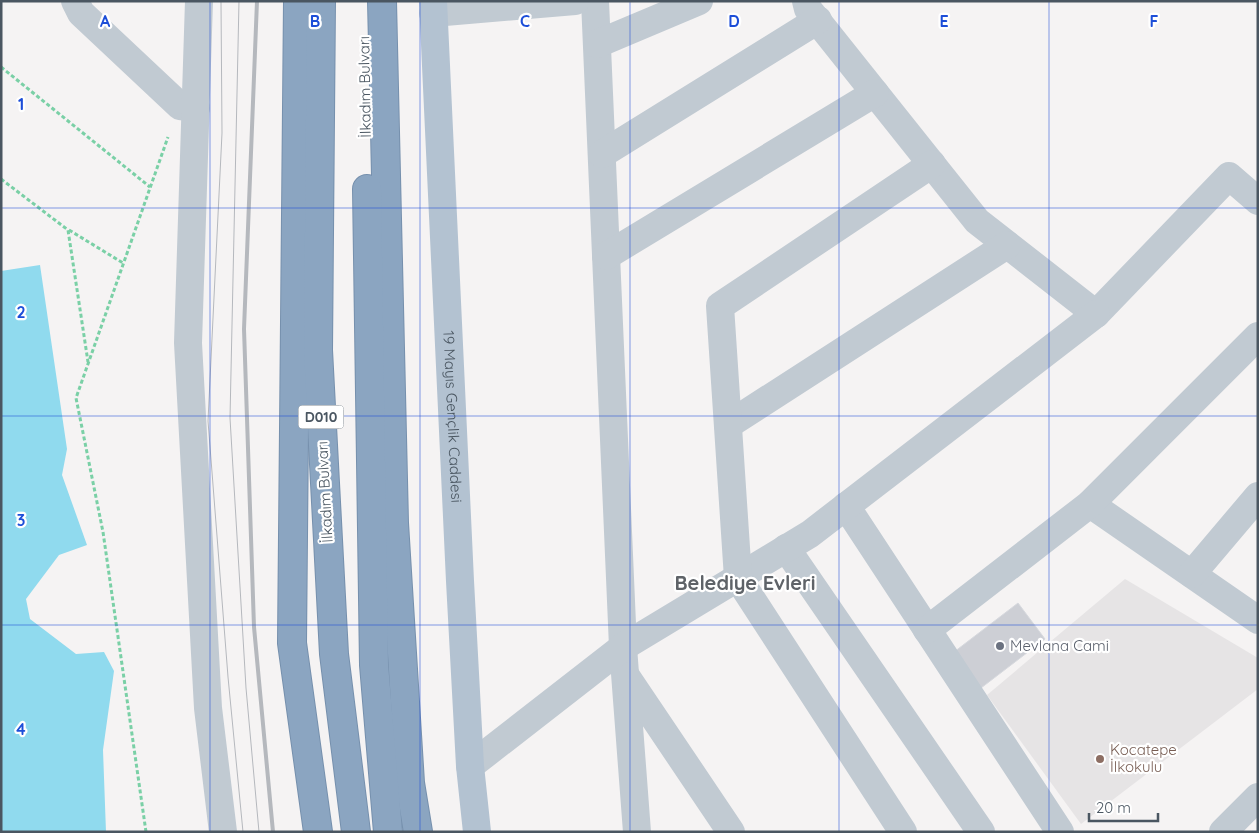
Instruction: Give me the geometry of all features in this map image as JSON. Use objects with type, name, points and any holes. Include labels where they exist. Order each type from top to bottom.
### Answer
[{"type":"highway","points":[[298,1],[292,643],[318,832]]},
{"type":"highway","name":"İlkadım Bulvarı","points":[[321,1],[318,350],[334,654],[356,832]]},
{"type":"highway","name":"İlkadım Bulvarı","points":[[364,1],[374,665],[388,832]]},
{"type":"highway","points":[[382,1],[394,523],[410,783],[418,832]]},
{"type":"main road","name":"19 Mayıs Gençlik Caddesi","points":[[433,7],[460,581],[470,766],[477,832]]},
{"type":"street","points":[[75,1],[81,13],[180,106],[196,108]]},
{"type":"street","points":[[199,1],[188,343],[208,708],[223,832]]},
{"type":"street","points":[[433,7],[575,1]]},
{"type":"street","points":[[595,1],[623,647],[637,832]]},
{"type":"street","points":[[597,44],[698,1]]},
{"type":"street","points":[[602,154],[812,11],[977,221],[1096,314]]},
{"type":"street","points":[[606,256],[875,93]]},
{"type":"street","points":[[903,832],[738,578],[720,306],[932,164]]},
{"type":"street","points":[[470,766],[623,647],[810,534],[1096,314],[1229,176],[1258,201]]},
{"type":"street","points":[[728,424],[1007,245]]},
{"type":"street","points":[[927,630],[1090,504],[1258,336]]},
{"type":"street","points":[[1192,574],[1258,496]]},
{"type":"street","points":[[1090,504],[1258,620]]},
{"type":"street","points":[[846,506],[1060,832]]},
{"type":"street","points":[[786,548],[981,832]]},
{"type":"street","points":[[626,675],[731,832]]},
{"type":"street","points":[[1223,832],[1258,796]]},
{"type":"path","points":[[1,68],[150,187]]},
{"type":"path","points":[[146,832],[103,532],[76,398],[169,134]]},
{"type":"path","points":[[1,179],[68,230],[123,263]]},
{"type":"path","points":[[68,230],[88,363]]},
{"type":"shaded area","name":"Kocatepe İlkokulu","points":[[1125,579],[1258,658],[1258,689],[1081,824],[987,695]]},
{"type":"water","points":[[40,265],[67,449],[62,475],[87,545],[59,555],[26,599],[30,619],[76,654],[104,652],[114,671],[103,750],[106,832],[1,832],[1,271]]},
{"type":"building","name":"Mevlana Cami","points":[[1018,603],[1045,639],[981,688],[954,652]]},
{"type":"tram line","points":[[221,1],[222,133],[208,421],[228,677],[243,832]]},
{"type":"tram line","points":[[239,1],[230,418],[246,688],[259,832]]},
{"type":"railway","points":[[257,1],[244,329],[254,627],[273,832]]},
{"type":"place","name":"Mevlana Cami","points":[[1000,646]]},
{"type":"place","name":"Kocatepe İlkokulu","points":[[1100,759]]},
{"type":"district","name":"Belediye Evleri","points":[[745,583]]}]
